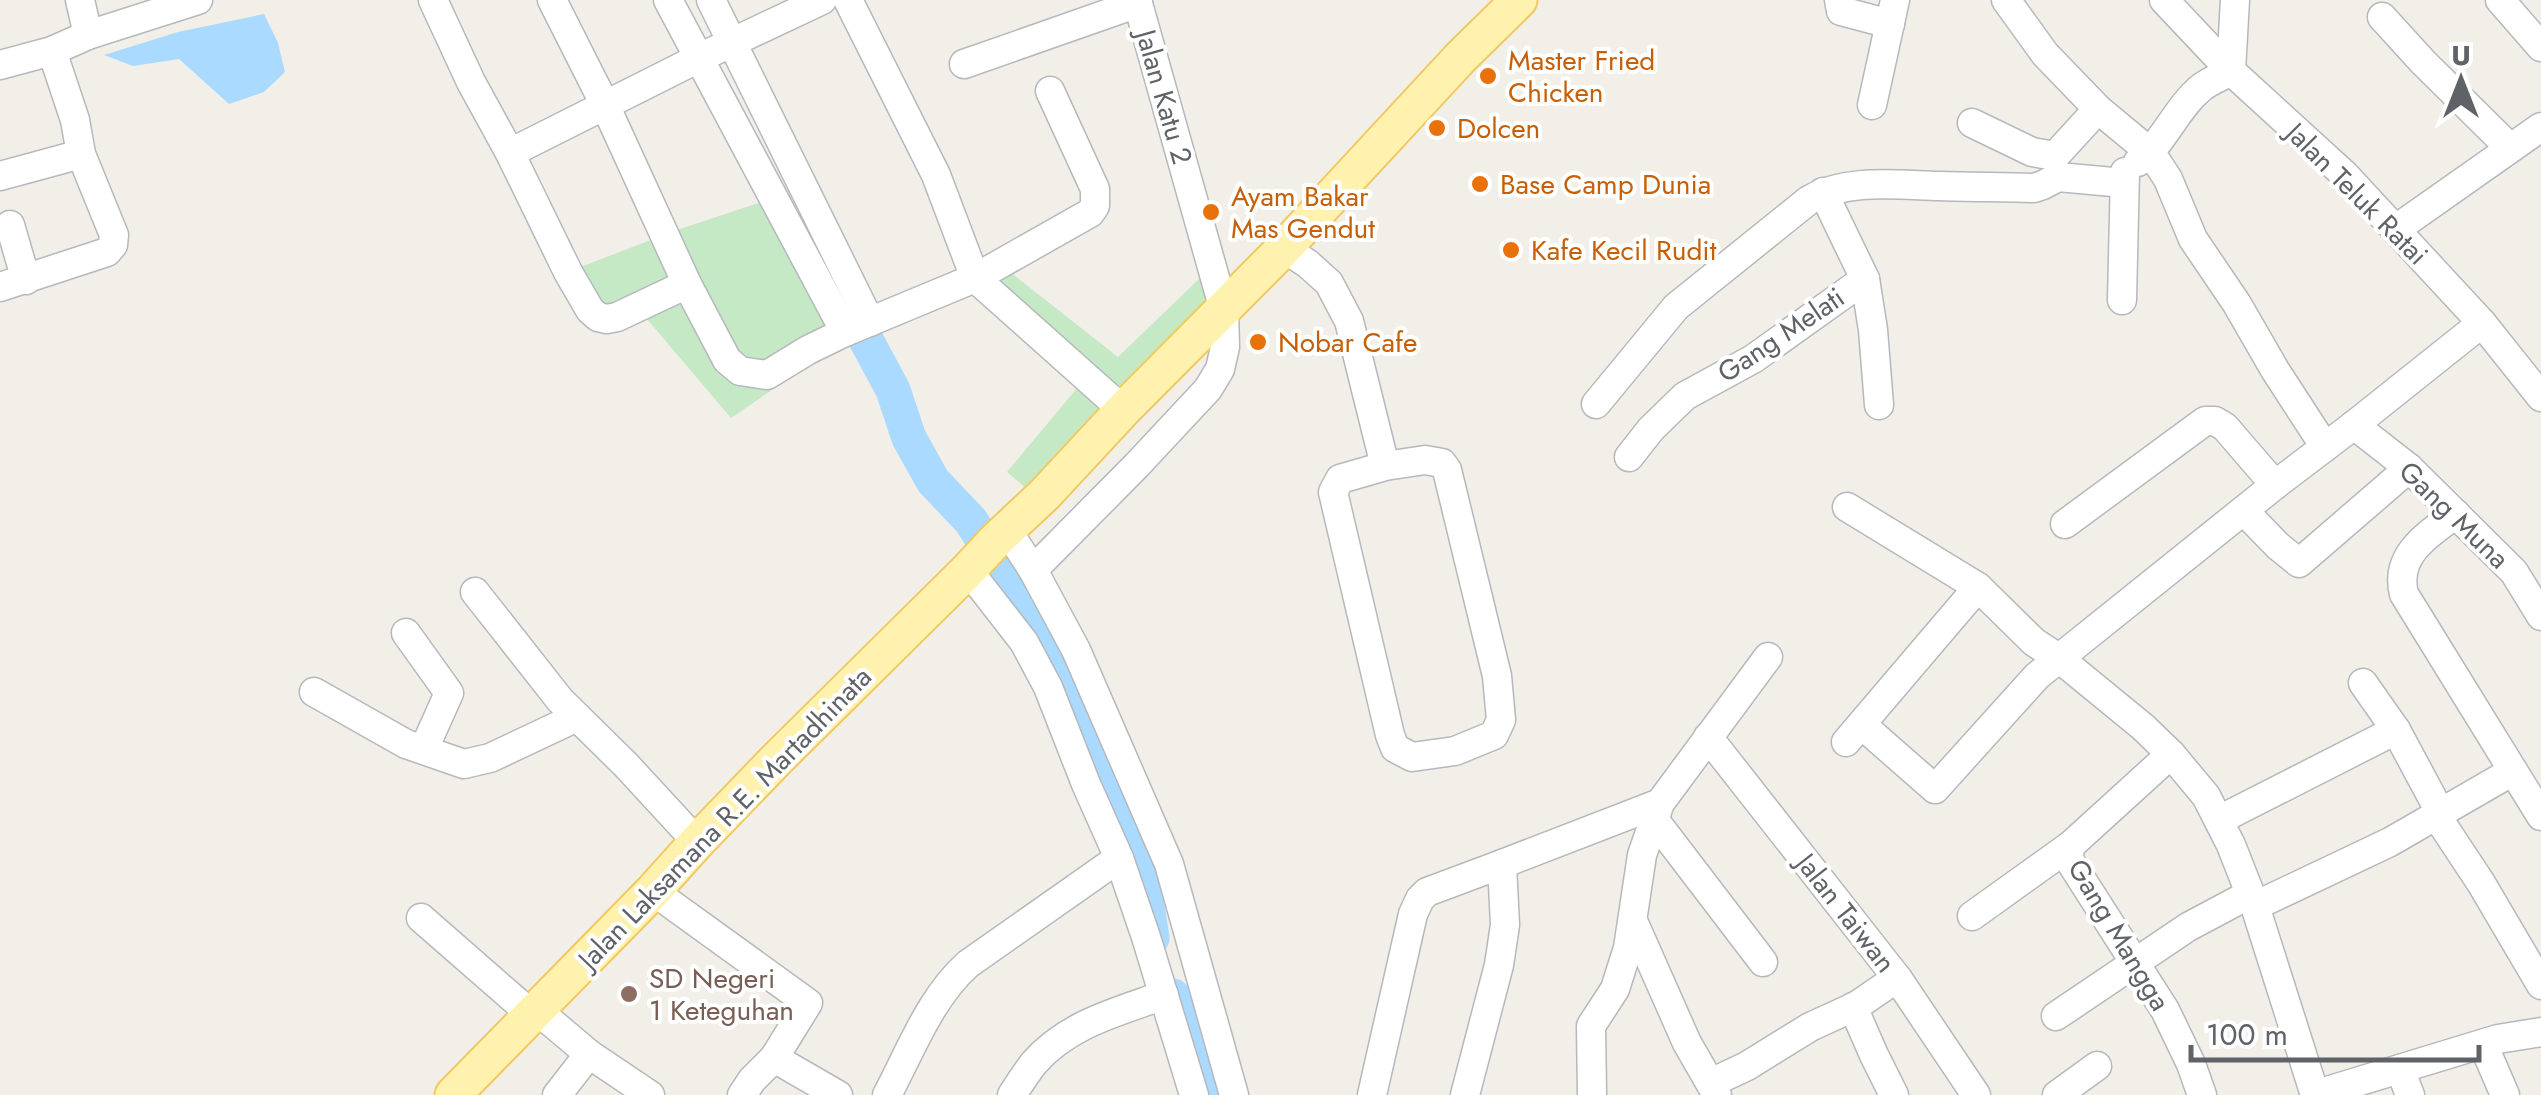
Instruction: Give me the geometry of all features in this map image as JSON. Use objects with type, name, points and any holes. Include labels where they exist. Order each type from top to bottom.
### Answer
[{"type":"main road","name":"Jalan Laksamana R.E. Martadhinata","points":[[462,1087],[697,842],[1046,494],[1123,410],[1284,248],[1505,5]]},
{"type":"street","points":[[80,0],[88,35]]},
{"type":"street","points":[[0,66],[198,0]]},
{"type":"street","points":[[433,0],[470,82],[590,310],[598,317],[618,317],[686,284]]},
{"type":"street","points":[[552,0],[605,105],[686,284],[728,360],[740,372],[767,374],[808,350],[975,278],[1090,213],[1095,206],[1096,188],[1050,90]]},
{"type":"street","points":[[668,0],[716,50],[858,327]]},
{"type":"street","points":[[711,0],[716,50]]},
{"type":"street","points":[[510,153],[822,0]]},
{"type":"street","points":[[848,0],[936,174],[975,278],[1123,410]]},
{"type":"street","points":[[1839,0],[1842,12],[1893,12],[1872,105]]},
{"type":"street","points":[[2006,0],[2045,54],[2098,109],[2152,152],[2193,239],[2326,447]]},
{"type":"street","name":"Jalan Teluk Ratai","points":[[2164,0],[2396,229],[2482,323],[2541,396]]},
{"type":"street","points":[[1596,404],[1676,307],[1823,192],[1876,185],[2034,188],[2058,177],[2124,177],[2152,152],[2202,88],[2231,70],[2234,0]]},
{"type":"street","points":[[2500,0],[2541,47]]},
{"type":"street","points":[[964,64],[1138,2]]},
{"type":"street","name":"Jalan Katu 2","points":[[1033,570],[1208,389],[1220,369],[1225,347],[1224,310],[1138,2]]},
{"type":"street","points":[[2382,17],[2510,148]]},
{"type":"street","points":[[10,225],[13,284],[107,252],[113,244],[114,235],[82,154],[52,50]]},
{"type":"street","points":[[2055,156],[2098,109]]},
{"type":"street","points":[[1972,123],[2032,152],[2124,177]]},
{"type":"street","points":[[2396,229],[2541,127]]},
{"type":"street","points":[[0,176],[82,154]]},
{"type":"street","points":[[2122,300],[2124,177]]},
{"type":"street","name":"Gang Melati","points":[[1629,457],[1685,396],[1754,359],[1865,279],[1823,192]]},
{"type":"street","points":[[1284,248],[1329,283],[1350,321],[1385,466]]},
{"type":"street","points":[[1865,279],[1879,406]]},
{"type":"street","points":[[1978,587],[1854,734],[1935,789],[2028,685],[2482,323]]},
{"type":"street","points":[[2065,524],[2205,421],[2216,421],[2225,427],[2275,485]]},
{"type":"street","name":"Gang Muna","points":[[2354,426],[2408,468],[2514,572],[2541,616]]},
{"type":"street","points":[[1425,460],[1442,463],[1447,470],[1496,676],[1502,720],[1494,736],[1454,751],[1412,757],[1395,748],[1390,734],[1333,492],[1340,478],[1385,466],[1425,460]]},
{"type":"street","points":[[2244,511],[2299,563],[2408,468]]},
{"type":"street","points":[[1848,506],[1978,587],[2034,642],[2171,754],[2206,796],[2252,900],[2314,1095],[2405,1082],[2483,1044],[2541,1032]]},
{"type":"street","points":[[2456,514],[2427,535],[2409,555],[2400,579],[2404,594],[2541,816]]},
{"type":"street","points":[[987,550],[1033,570],[1076,650],[1169,864],[1234,1095]]},
{"type":"street","points":[[987,550],[1119,858],[1194,1095]]},
{"type":"street","points":[[475,592],[560,700],[697,842]]},
{"type":"street","points":[[406,634],[449,693],[424,750]]},
{"type":"street","points":[[1592,1095],[1590,1026],[1616,988],[1628,948],[1642,855],[1657,811],[1768,657]]},
{"type":"street","points":[[2363,683],[2396,730],[2440,812],[2442,824],[2541,985]]},
{"type":"street","points":[[314,692],[406,744],[464,764],[490,758],[577,717]]},
{"type":"street","points":[[2219,820],[2396,730]]},
{"type":"street","name":"Jalan Taiwan","points":[[1708,737],[1897,978],[1976,1095]]},
{"type":"street","name":"Gang Mangga","points":[[2171,754],[2071,844],[2068,862],[2166,1010],[2202,1095]]},
{"type":"street","points":[[2056,1016],[2188,927],[2390,842],[2513,772]]},
{"type":"street","points":[[1372,1095],[1420,898],[1502,864],[1657,811]]},
{"type":"street","points":[[1657,811],[1763,962]]},
{"type":"street","points":[[1972,916],[2071,844]]},
{"type":"street","points":[[887,1095],[939,996],[953,978],[1119,858]]},
{"type":"street","points":[[1465,1095],[1499,965],[1505,925],[1502,864]]},
{"type":"street","points":[[654,891],[808,1003],[774,1058],[742,1095]]},
{"type":"street","points":[[422,918],[535,1013],[650,1095]]},
{"type":"street","points":[[1633,920],[1688,1043],[1714,1089],[1810,1027],[1853,1007],[1897,978]]},
{"type":"street","points":[[1012,1095],[1034,1063],[1059,1039],[1087,1022],[1164,995]]},
{"type":"street","points":[[1853,1007],[1894,1095]]},
{"type":"street","points":[[2483,1044],[2505,1095]]},
{"type":"street","points":[[558,1095],[589,1054]]},
{"type":"street","points":[[774,1058],[838,1095]]},
{"type":"street","points":[[2057,1095],[2097,1066]]},
{"type":"green space","points":[[774,198],[845,332],[791,377],[731,418],[647,319],[604,327],[570,271]]},
{"type":"green space","points":[[1001,265],[1118,357],[1200,278],[1218,302],[1031,492],[1007,472],[1078,387],[971,291]]},
{"type":"water","points":[[264,14],[278,43],[285,72],[264,92],[229,104],[179,59],[133,66],[104,55],[178,32]]},
{"type":"waterway","points":[[865,338],[893,390],[909,438],[933,481],[971,521],[1058,647],[1080,721],[1143,881],[1152,938]]},
{"type":"waterway","points":[[1173,996],[1216,1095]]},
{"type":"place","name":"Master Fried Chicken","points":[[1488,76]]},
{"type":"place","name":"Dolcen","points":[[1437,128]]},
{"type":"place","name":"Base Camp Dunia","points":[[1480,184]]},
{"type":"place","name":"Ayam Bakar Mas Gendut","points":[[1211,212]]},
{"type":"place","name":"Kafe Kecil Rudit","points":[[1511,250]]},
{"type":"place","name":"Nobar Cafe","points":[[1258,342]]},
{"type":"place","name":"SD Negeri 1 Keteguhan","points":[[629,994]]}]
